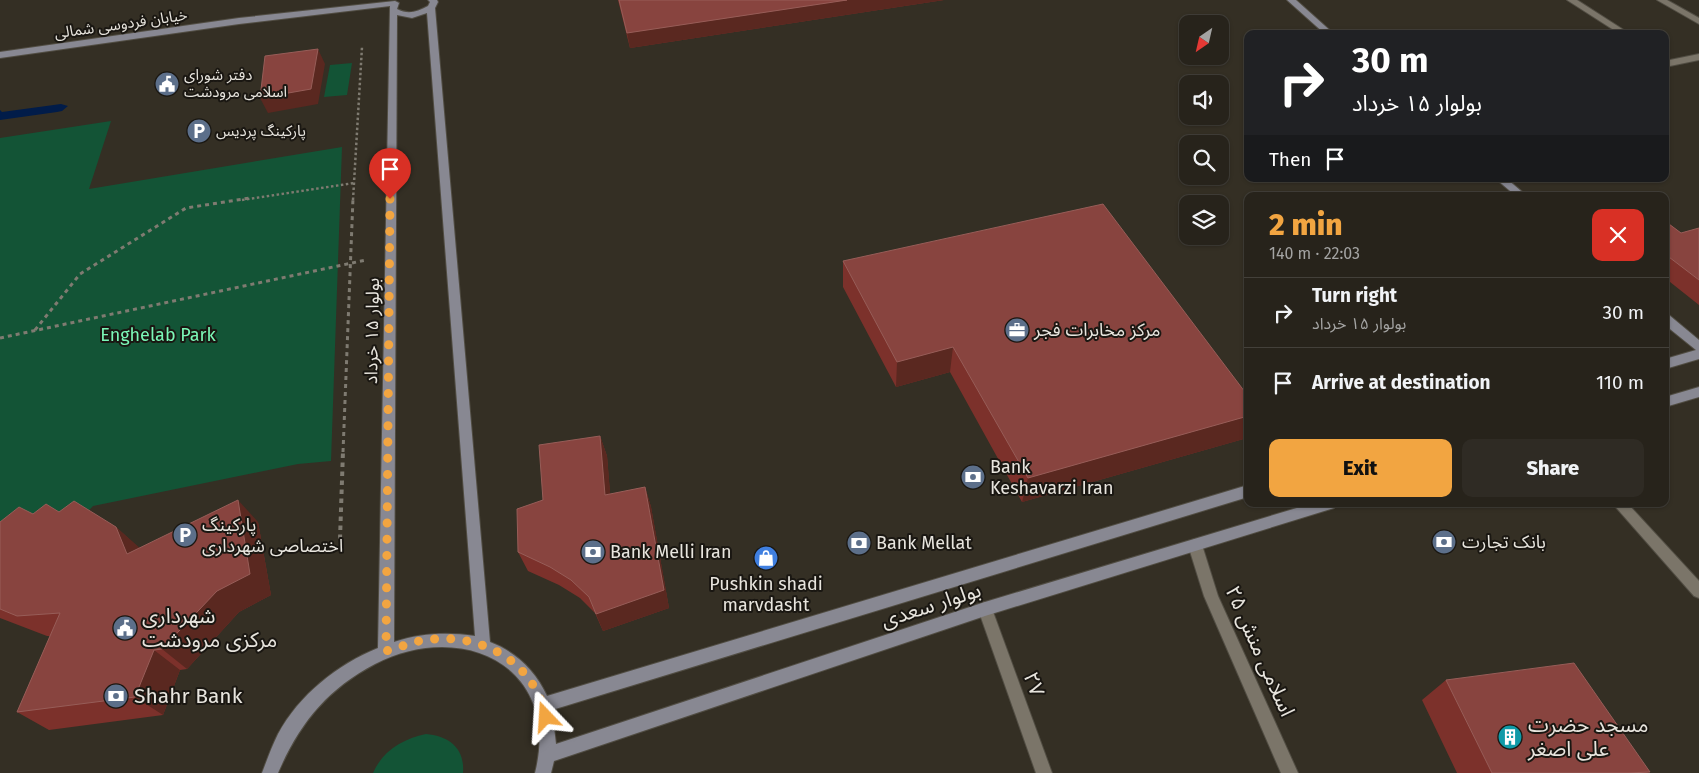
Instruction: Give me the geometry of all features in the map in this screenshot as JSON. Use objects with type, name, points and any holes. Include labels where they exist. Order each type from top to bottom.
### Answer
[{"type":"main road","points":[[1290,0],[1325,30]]},
{"type":"main road","name":"خیابان فردوسی شمالی","points":[[0,55],[239,21],[396,4],[398,14],[410,15],[422,13],[431,4]]},
{"type":"main road","name":"بولوار ۱۵ خرداد","points":[[386,651],[396,4]]},
{"type":"main road","points":[[431,4],[483,644]]},
{"type":"main road","points":[[1505,182],[1517,192]]},
{"type":"main road","points":[[1669,321],[1699,347]]},
{"type":"main road","points":[[1669,363],[1699,354]]},
{"type":"main road","points":[[1669,401],[1699,392]]},
{"type":"main road","name":"بولوار سعدی","points":[[543,705],[1244,492]]},
{"type":"main road","name":"بولوار سعدی","points":[[548,755],[985,610],[1319,507]]},
{"type":"main road","points":[[270,773],[285,738],[313,701],[348,672],[386,651],[420,641],[453,639],[483,644],[509,658],[530,678],[543,705],[548,729],[548,755],[543,773]]},
{"type":"street","points":[[1571,0],[1620,30]]},
{"type":"street","points":[[1661,0],[1699,21]]},
{"type":"street","points":[[1669,61],[1699,57]]},
{"type":"street","points":[[1623,507],[1699,591]]},
{"type":"street","name":"اسلامی منش ۲۵","points":[[1194,545],[1211,596],[1290,773]]},
{"type":"street","name":"۲۷","points":[[985,610],[1044,773]]},
{"type":"path","points":[[340,539],[354,183],[362,47]]},
{"type":"path","points":[[35,331],[80,274],[186,208],[354,183]]},
{"type":"path","points":[[0,338],[351,263]]},
{"type":"green space","points":[[352,63],[347,95],[324,97],[330,65]]},
{"type":"green space","name":"Enghelab Park","points":[[111,121],[89,189],[342,147],[331,461],[298,464],[93,506],[73,527],[0,568],[0,138]]},
{"type":"green space","points":[[426,734],[442,737],[454,745],[461,757],[463,773],[373,773],[388,752],[402,742]]},
{"type":"water","points":[[61,104],[68,106],[62,111],[0,120],[0,110],[2,112]]},
{"type":"building","points":[[619,0],[847,0],[627,33]]},
{"type":"building","points":[[318,49],[311,89],[260,98],[265,56]]},
{"type":"building","name":"مرکز مخابرات فجر","points":[[1103,204],[1244,391],[1244,417],[1028,478],[953,347],[897,362],[843,261]]},
{"type":"building","points":[[1669,224],[1681,233],[1699,228],[1699,280],[1669,257]]},
{"type":"building","name":"Bank Melli Iran","points":[[600,436],[605,495],[645,487],[664,590],[596,614],[589,597],[571,580],[550,567],[518,552],[517,509],[543,500],[539,445]]},
{"type":"building","name":"شهرداری مرکزی مرودشت","points":[[238,500],[250,574],[217,591],[162,649],[154,650],[135,697],[17,712],[60,613],[17,616],[0,609],[0,522],[19,507],[33,514],[46,504],[59,512],[74,501],[116,527],[127,554]]},
{"type":"building","points":[[1574,663],[1650,772],[1492,773],[1446,680]]},
{"type":"place","name":"دفتر شورای اسلامی مرودشت","points":[[167,84]]},
{"type":"place","name":"پارکینگ پردیس","points":[[199,131]]},
{"type":"place","name":"مرکز مخابرات فجر","points":[[1017,330]]},
{"type":"place","name":"Bank Keshavarzi Iran","points":[[973,477]]},
{"type":"place","name":"پارکینگ اختصاصی شهرداری","points":[[185,535]]},
{"type":"place","name":"بانک تجارت","points":[[1444,542]]},
{"type":"place","name":"Bank Mellat","points":[[859,543]]},
{"type":"place","name":"Bank Melli Iran","points":[[593,552]]},
{"type":"place","name":"Pushkin shadi marvdasht","points":[[766,558]]},
{"type":"place","name":"شهرداری مرکزی مرودشت","points":[[125,628]]},
{"type":"place","name":"Shahr Bank","points":[[116,696]]},
{"type":"place","name":"مسجد حضرت علی اصغر","points":[[1510,737]]},
{"type":"route","points":[[390,199],[386,651],[420,641],[453,639],[483,644],[509,658],[530,678],[543,705],[546,717]]}]
